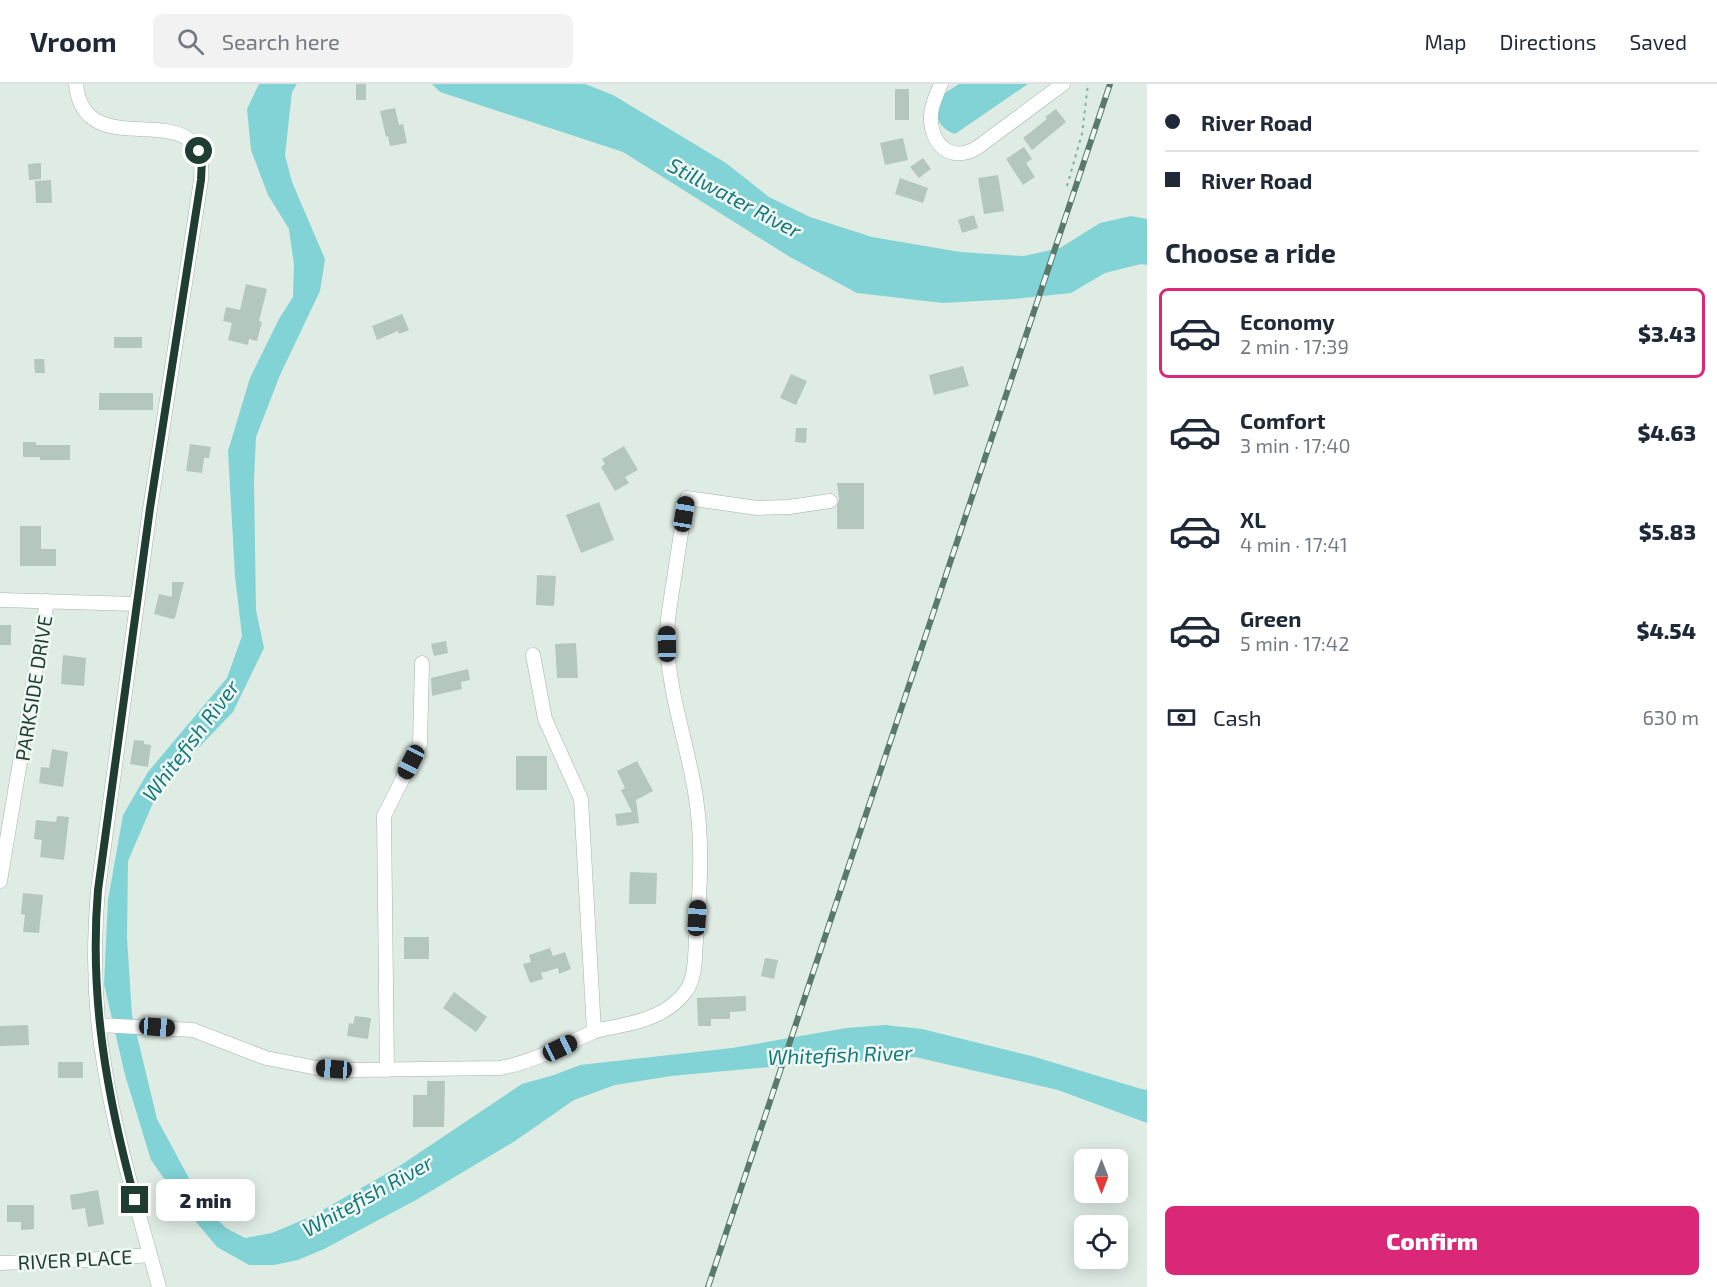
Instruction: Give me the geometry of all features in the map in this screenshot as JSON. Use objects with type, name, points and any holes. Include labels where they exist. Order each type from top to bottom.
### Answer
[{"type":"street","points":[[76,84],[83,108],[97,122],[115,127],[178,133],[194,143],[202,159],[201,180],[136,604],[98,890],[94,951],[106,1026],[104,1064],[116,1123],[159,1287]]},
{"type":"street","points":[[941,84],[931,112],[932,129],[940,145],[945,150],[957,154],[968,153],[978,147],[1063,84]]},
{"type":"street","points":[[106,1026],[193,1030],[266,1059],[291,1064],[351,1070],[500,1068],[520,1065],[540,1058],[594,1031],[620,1026],[662,1012],[688,989],[693,968],[699,884],[696,799],[670,676],[667,637],[687,498],[758,508],[789,507],[830,501]]},
{"type":"street","points":[[0,600],[136,604]]},
{"type":"street","name":"PARKSIDE DRIVE","points":[[0,881],[47,601]]},
{"type":"street","points":[[533,656],[545,719],[581,799],[594,1031]]},
{"type":"street","points":[[387,1070],[384,816],[420,744],[422,663]]},
{"type":"street","name":"RIVER PLACE","points":[[0,1263],[150,1255]]},
{"type":"path","points":[[1067,186],[1082,134],[1088,84]]},
{"type":"water","name":"Whitefish River","points":[[259,84],[297,84],[292,92],[285,155],[292,182],[325,259],[320,291],[280,375],[256,437],[254,480],[256,610],[264,648],[233,712],[159,789],[128,861],[127,938],[132,1015],[157,1119],[204,1206],[226,1228],[245,1238],[272,1233],[312,1216],[398,1167],[522,1084],[580,1065],[732,1048],[846,1028],[885,1025],[922,1029],[1035,1057],[1147,1090],[1147,1123],[1058,1090],[915,1057],[671,1076],[615,1085],[574,1100],[515,1141],[416,1200],[324,1249],[298,1260],[274,1265],[249,1265],[217,1247],[186,1210],[151,1160],[125,1075],[104,984],[108,900],[123,815],[148,772],[227,678],[242,636],[235,576],[228,451],[250,378],[279,319],[293,297],[294,265],[289,229],[268,195],[251,150],[247,109]]},
{"type":"water","name":"Stillwater River","points":[[432,84],[585,84],[613,95],[726,163],[769,197],[810,217],[872,237],[960,252],[1024,256],[1060,248],[1100,223],[1131,216],[1147,219],[1147,265],[1141,264],[1105,273],[1071,293],[1014,299],[943,303],[857,293],[790,257],[623,152],[440,92]]},
{"type":"water","points":[[959,84],[1028,84],[955,134],[941,125],[936,116],[936,110],[939,99]]},
{"type":"building","points":[[356,84],[366,84],[366,100],[356,100]]},
{"type":"building","points":[[895,89],[909,89],[909,120],[895,120]]},
{"type":"building","points":[[395,108],[399,125],[403,124],[407,143],[390,146],[380,111]]},
{"type":"building","points":[[1056,109],[1066,122],[1032,150],[1023,138]]},
{"type":"building","points":[[903,138],[908,160],[885,165],[880,143]]},
{"type":"building","points":[[1024,147],[1032,159],[1026,163],[1035,177],[1023,185],[1006,159]]},
{"type":"building","points":[[923,158],[931,169],[919,178],[910,167]]},
{"type":"building","points":[[41,163],[41,179],[29,180],[28,164]]},
{"type":"building","points":[[998,175],[1004,211],[984,214],[978,178]]},
{"type":"building","points":[[900,178],[928,188],[923,203],[895,194]]},
{"type":"building","points":[[51,180],[52,203],[36,203],[35,181]]},
{"type":"building","points":[[974,215],[978,228],[962,233],[958,220]]},
{"type":"building","points":[[246,284],[267,289],[259,321],[262,322],[257,341],[249,339],[248,345],[228,340],[232,323],[223,321],[226,307],[240,310]]},
{"type":"building","points":[[402,314],[409,330],[399,334],[398,331],[377,340],[372,326]]},
{"type":"building","points":[[114,337],[142,337],[142,348],[114,348]]},
{"type":"building","points":[[34,359],[44,359],[45,373],[35,373]]},
{"type":"building","points":[[963,366],[969,386],[934,395],[929,375]]},
{"type":"building","points":[[791,374],[807,381],[796,405],[780,398]]},
{"type":"building","points":[[99,393],[153,393],[153,410],[99,410]]},
{"type":"building","points":[[796,428],[807,428],[806,443],[795,442]]},
{"type":"building","points":[[23,442],[36,442],[36,445],[70,445],[70,460],[40,460],[40,457],[23,457]]},
{"type":"building","points":[[190,444],[211,447],[209,458],[204,458],[202,473],[186,471]]},
{"type":"building","points":[[624,446],[638,470],[625,477],[629,483],[615,491],[601,467],[605,464],[602,459]]},
{"type":"building","points":[[837,483],[864,483],[864,529],[837,529],[839,500]]},
{"type":"building","points":[[599,502],[614,540],[581,553],[566,515]]},
{"type":"building","points":[[20,526],[41,526],[41,549],[56,549],[56,566],[20,566]]},
{"type":"building","points":[[537,575],[556,576],[554,606],[536,605]]},
{"type":"building","points":[[172,582],[184,582],[173,619],[154,614],[159,594],[172,597]]},
{"type":"building","points":[[0,625],[11,625],[11,645],[0,645]]},
{"type":"building","points":[[446,641],[448,653],[434,656],[431,644]]},
{"type":"building","points":[[576,643],[578,678],[557,678],[555,644]]},
{"type":"building","points":[[63,655],[86,658],[84,686],[61,684]]},
{"type":"building","points":[[468,669],[470,680],[461,682],[462,689],[432,696],[431,678]]},
{"type":"building","points":[[134,740],[144,741],[144,744],[151,745],[148,767],[130,764]]},
{"type":"building","points":[[52,749],[68,752],[63,787],[39,783],[41,767],[49,768]]},
{"type":"building","points":[[516,756],[547,756],[547,790],[516,790]]},
{"type":"building","points":[[637,761],[653,791],[636,800],[639,823],[617,826],[615,814],[632,812],[621,790],[625,788],[617,771]]},
{"type":"building","points":[[57,816],[69,817],[64,860],[40,857],[42,840],[34,839],[36,820],[56,822]]},
{"type":"building","points":[[630,872],[657,873],[656,904],[629,904]]},
{"type":"building","points":[[23,893],[43,895],[39,933],[23,932],[25,915],[21,914]]},
{"type":"building","points":[[404,937],[429,937],[429,959],[404,959]]},
{"type":"building","points":[[550,948],[553,956],[565,952],[571,969],[559,974],[558,968],[541,973],[543,979],[530,983],[523,964],[531,962],[529,955]]},
{"type":"building","points":[[765,958],[778,960],[774,979],[761,976]]},
{"type":"building","points":[[454,992],[487,1017],[476,1032],[443,1008]]},
{"type":"building","points":[[746,996],[746,1011],[730,1012],[730,1019],[711,1019],[711,1026],[698,1026],[697,998]]},
{"type":"building","points":[[355,1016],[371,1018],[368,1039],[347,1036],[349,1023],[353,1024]]},
{"type":"building","points":[[28,1025],[29,1045],[0,1046],[0,1026]]},
{"type":"building","points":[[58,1062],[83,1062],[83,1078],[58,1078]]},
{"type":"building","points":[[427,1081],[445,1081],[444,1127],[413,1127],[413,1095],[427,1095]]},
{"type":"building","points":[[98,1190],[104,1224],[88,1227],[85,1208],[72,1210],[70,1195]]},
{"type":"building","points":[[7,1205],[34,1205],[34,1229],[21,1230],[21,1222],[7,1222]]},
{"type":"railway","points":[[708,1287],[1110,84]]},
{"type":"route","points":[[135,1200],[104,1064],[94,961],[94,927],[150,508],[201,180],[202,159],[199,151]]}]
